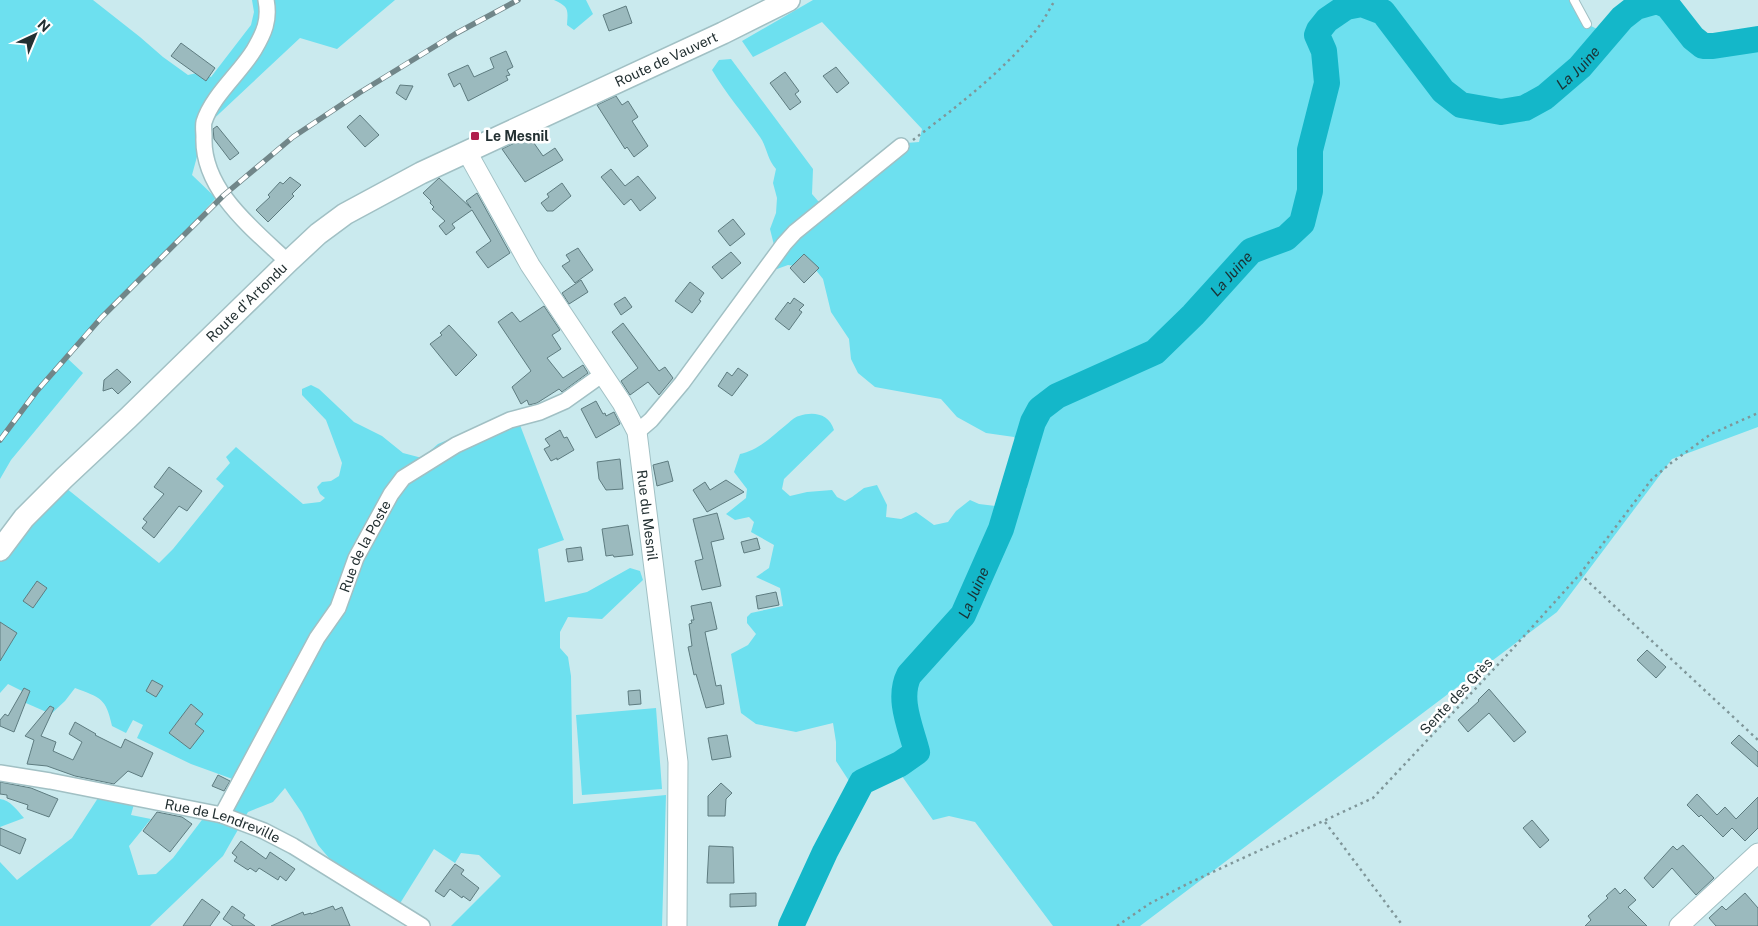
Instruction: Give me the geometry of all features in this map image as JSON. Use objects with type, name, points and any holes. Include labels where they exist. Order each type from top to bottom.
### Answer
[{"type":"main road","name":"Route de Vauvert","points":[[541,118],[789,0]]},
{"type":"main road","name":"Route d'Artondu","points":[[0,550],[24,518],[64,478],[318,234],[345,214],[412,177],[541,118]]},
{"type":"street","points":[[266,0],[268,12],[264,34],[251,56],[216,99],[204,122],[203,147],[209,171],[224,195],[245,222],[288,262]]},
{"type":"street","points":[[637,432],[682,383],[784,244],[795,232],[902,146]]},
{"type":"street","name":"Rue du Mesnil","points":[[467,152],[530,265],[622,403],[637,432],[678,762],[678,926]]},
{"type":"street","name":"Rue de la Poste","points":[[222,816],[317,638],[338,608],[356,558],[391,494],[403,478],[456,445],[510,420],[540,412],[565,401],[603,374]]},
{"type":"street","name":"Rue de Lendreville","points":[[0,773],[55,782],[222,816],[264,831],[293,846],[422,926]]},
{"type":"street","points":[[1679,926],[1758,853]]},
{"type":"lane","points":[[1574,0],[1587,24]]},
{"type":"path","points":[[902,146],[909,143],[971,95],[1038,28],[1056,0]]},
{"type":"path","name":"Sente des Grès","points":[[1117,926],[1149,904],[1189,883],[1325,822],[1373,798],[1384,789],[1580,574],[1652,480],[1671,463],[1712,434],[1758,413]]},
{"type":"path","points":[[1580,574],[1758,740]]},
{"type":"path","points":[[1325,822],[1403,926]]},
{"type":"shaded area","points":[[0,0],[93,0],[188,75],[197,73],[211,77],[251,25],[254,12],[252,0],[395,0],[337,49],[300,38],[205,127],[192,175],[216,198],[67,358],[83,373],[11,460],[0,479]]},
{"type":"shaded area","points":[[554,0],[586,0],[593,14],[574,30],[567,25],[565,7]]},
{"type":"shaded area","points":[[813,0],[1574,0],[1587,24],[1597,29],[1617,7],[1627,0],[1670,0],[1698,33],[1708,39],[1758,27],[1758,427],[1672,459],[1557,612],[1140,926],[1053,926],[975,822],[949,816],[933,820],[899,772],[888,780],[868,789],[851,784],[836,761],[833,723],[796,732],[756,724],[741,713],[731,654],[748,645],[756,634],[747,623],[747,617],[751,613],[783,606],[780,588],[756,577],[769,568],[774,545],[751,532],[754,522],[749,517],[735,520],[726,514],[746,498],[747,489],[734,472],[740,454],[759,446],[795,417],[815,414],[829,420],[834,430],[784,479],[782,489],[790,496],[807,492],[832,490],[837,497],[845,501],[864,488],[877,485],[887,505],[886,517],[901,519],[916,512],[934,525],[948,522],[956,511],[970,500],[979,504],[1012,508],[1027,489],[1028,462],[1014,437],[986,433],[957,417],[941,399],[875,387],[858,373],[851,359],[849,339],[831,312],[823,279],[815,269],[788,265],[777,269],[770,262],[775,249],[770,229],[776,213],[777,198],[773,183],[776,169],[760,137],[712,70],[719,60],[731,59],[813,169],[812,194],[818,201],[830,203],[906,143],[919,142],[922,129],[822,22],[753,57],[742,41]]},
{"type":"shaded area","points":[[311,385],[319,389],[354,422],[382,436],[403,453],[422,458],[438,444],[497,419],[520,425],[564,540],[538,549],[545,602],[587,592],[630,568],[640,571],[643,580],[602,619],[568,617],[560,632],[560,648],[568,657],[571,676],[573,804],[666,795],[662,926],[451,926],[501,876],[479,855],[461,853],[455,863],[434,849],[399,905],[329,858],[318,845],[302,813],[285,788],[273,802],[248,812],[223,856],[150,926],[0,926],[0,862],[17,880],[72,838],[98,798],[134,804],[131,815],[151,819],[129,846],[138,875],[156,874],[173,858],[211,808],[221,813],[238,781],[191,764],[137,738],[143,725],[133,720],[126,733],[112,726],[105,704],[97,697],[75,688],[51,714],[19,700],[22,691],[8,684],[0,693],[0,533],[17,543],[66,488],[159,563],[173,549],[224,486],[216,479],[230,463],[226,457],[236,447],[303,504],[320,502],[325,498],[320,494],[317,487],[322,482],[331,481],[339,476],[342,463],[326,420],[302,395],[302,389]]},
{"type":"shaded area","points":[[656,708],[662,789],[582,795],[576,715]]},
{"type":"shaded area","points":[[0,799],[10,803],[24,818],[0,827]]},
{"type":"building","points":[[626,6],[632,23],[609,31],[603,15]]},
{"type":"building","points":[[181,43],[215,68],[206,81],[171,56]]},
{"type":"building","points":[[506,51],[513,67],[507,70],[510,75],[506,76],[508,80],[468,101],[460,83],[454,87],[448,74],[468,65],[474,77],[494,68],[490,58]]},
{"type":"building","points":[[836,67],[849,83],[837,93],[823,76]]},
{"type":"building","points":[[785,72],[799,91],[795,94],[801,102],[790,110],[770,83]]},
{"type":"building","points":[[400,85],[413,86],[406,100],[396,93]]},
{"type":"building","points":[[616,96],[622,105],[628,101],[638,117],[632,121],[648,146],[634,157],[627,147],[625,149],[597,105]]},
{"type":"building","points":[[360,115],[379,135],[365,147],[347,127]]},
{"type":"building","points":[[217,126],[239,153],[230,160],[214,139],[213,129]]},
{"type":"building","points":[[529,136],[543,156],[555,148],[563,160],[525,182],[502,149]]},
{"type":"building","points":[[611,169],[625,186],[638,176],[656,198],[640,211],[631,199],[624,205],[601,177]]},
{"type":"building","points":[[290,177],[301,185],[292,194],[294,196],[268,222],[256,210],[270,197],[268,195],[280,182],[283,184]]},
{"type":"building","points":[[439,178],[471,208],[466,201],[477,193],[510,253],[488,268],[476,252],[491,241],[472,210],[452,224],[455,228],[446,235],[439,226],[445,221],[432,209],[434,207],[430,203],[431,201],[423,193]]},
{"type":"building","points":[[562,183],[571,196],[553,211],[547,211],[541,203],[549,197],[547,194]]},
{"type":"building","points":[[733,219],[745,234],[730,246],[718,231]]},
{"type":"building","points":[[578,248],[593,270],[575,283],[562,266],[570,261],[566,255]]},
{"type":"building","points":[[731,252],[741,263],[722,279],[712,267]]},
{"type":"building","points":[[804,254],[819,268],[804,283],[790,268]]},
{"type":"building","points":[[581,280],[588,292],[569,304],[562,293]]},
{"type":"building","points":[[690,282],[704,293],[699,300],[701,301],[692,313],[675,301]]},
{"type":"building","points":[[625,297],[632,307],[621,315],[614,304]]},
{"type":"building","points":[[794,298],[804,305],[799,310],[802,312],[789,330],[775,319],[788,302],[790,304]]},
{"type":"building","points":[[544,306],[560,330],[552,335],[561,349],[547,358],[563,378],[583,365],[588,373],[562,392],[559,389],[537,403],[529,405],[527,400],[521,404],[512,387],[531,371],[498,322],[512,312],[520,322]]},
{"type":"building","points":[[623,323],[659,371],[665,367],[673,378],[659,395],[648,382],[630,395],[621,381],[638,368],[612,332]]},
{"type":"building","points":[[449,325],[477,355],[456,376],[430,344],[442,335],[440,333]]},
{"type":"building","points":[[738,368],[748,375],[732,396],[718,386],[727,372],[732,376]]},
{"type":"building","points":[[117,369],[131,382],[118,394],[112,388],[103,391],[104,380]]},
{"type":"building","points":[[596,401],[603,414],[605,413],[606,416],[614,412],[620,424],[596,438],[581,409]]},
{"type":"building","points":[[560,430],[564,438],[567,437],[574,450],[557,460],[557,458],[551,461],[544,449],[550,446],[545,439]]},
{"type":"building","points":[[620,459],[623,489],[606,490],[599,479],[597,462]]},
{"type":"building","points":[[668,461],[673,481],[657,486],[653,465]]},
{"type":"building","points":[[169,467],[202,491],[187,511],[179,506],[154,538],[142,528],[147,522],[143,519],[164,494],[154,487]]},
{"type":"building","points":[[726,480],[744,492],[707,512],[693,490],[705,482],[710,490]]},
{"type":"building","points":[[717,513],[724,539],[711,542],[721,586],[702,590],[695,561],[703,559],[693,519]]},
{"type":"building","points":[[628,525],[633,555],[606,556],[602,529]]},
{"type":"building","points":[[757,538],[760,549],[744,553],[741,542]]},
{"type":"building","points":[[581,547],[583,560],[568,562],[566,549]]},
{"type":"building","points":[[37,581],[47,588],[33,608],[23,601]]},
{"type":"building","points":[[776,592],[779,605],[758,609],[756,596]]},
{"type":"building","points":[[711,602],[717,629],[705,632],[716,686],[721,685],[724,704],[706,708],[696,674],[694,675],[688,647],[692,646],[689,624],[692,623],[691,620],[694,620],[691,606]]},
{"type":"building","points":[[0,622],[17,633],[0,661]]},
{"type":"building","points":[[1647,650],[1666,667],[1656,678],[1637,660]]},
{"type":"building","points":[[152,680],[163,686],[156,697],[146,691]]},
{"type":"building","points":[[24,688],[30,691],[14,732],[0,726],[0,720],[5,714],[8,716]]},
{"type":"building","points":[[1489,689],[1526,732],[1514,742],[1489,713],[1468,732],[1458,720]]},
{"type":"building","points":[[640,690],[641,704],[629,705],[628,691]]},
{"type":"building","points":[[191,704],[203,714],[195,724],[204,731],[190,749],[169,733]]},
{"type":"building","points":[[50,706],[54,708],[41,736],[56,742],[53,751],[73,760],[82,742],[69,734],[75,722],[121,748],[125,739],[153,753],[142,777],[128,771],[114,784],[75,776],[47,766],[27,764],[34,740],[25,736]]},
{"type":"building","points":[[727,735],[731,757],[712,760],[708,738]]},
{"type":"building","points":[[1739,735],[1758,752],[1758,767],[1731,743]]},
{"type":"building","points":[[218,775],[230,781],[224,791],[212,786]]},
{"type":"building","points":[[0,782],[31,788],[58,799],[49,817],[27,809],[28,805],[7,798],[7,795],[0,794]]},
{"type":"building","points":[[721,783],[732,793],[726,799],[725,816],[708,816],[708,796]]},
{"type":"building","points":[[1697,794],[1717,815],[1725,807],[1736,819],[1758,797],[1758,828],[1745,841],[1732,828],[1723,837],[1701,815],[1699,817],[1687,805]]},
{"type":"building","points":[[157,812],[182,817],[192,824],[170,852],[143,831]]},
{"type":"building","points":[[1532,820],[1549,840],[1540,848],[1523,828]]},
{"type":"building","points":[[0,828],[26,839],[20,854],[0,845]]},
{"type":"building","points":[[241,841],[266,859],[270,852],[295,869],[286,881],[280,876],[278,880],[259,868],[256,872],[250,868],[248,870],[234,861],[237,857],[232,853]]},
{"type":"building","points":[[1683,845],[1714,878],[1696,895],[1672,868],[1653,888],[1644,878],[1673,846],[1677,850]]},
{"type":"building","points":[[709,846],[733,847],[734,883],[707,883]]},
{"type":"building","points":[[455,864],[464,870],[461,874],[479,888],[470,901],[463,896],[462,898],[450,889],[444,897],[435,891]]},
{"type":"building","points":[[1615,888],[1620,894],[1625,889],[1636,900],[1628,907],[1647,926],[1585,926],[1591,920],[1588,916],[1608,898],[1606,896]]},
{"type":"building","points":[[756,893],[756,906],[730,907],[730,894]]},
{"type":"building","points":[[1745,893],[1758,908],[1758,926],[1716,926],[1709,918],[1722,906],[1726,910]]},
{"type":"building","points":[[202,899],[220,912],[210,926],[183,926]]},
{"type":"building","points":[[232,906],[245,915],[243,918],[255,926],[233,926],[223,919]]},
{"type":"building","points":[[333,906],[335,910],[342,907],[350,926],[271,926],[303,912],[304,915],[311,914]]},
{"type":"waterway","name":"La Juine","points":[[791,926],[825,852],[862,782],[900,764],[917,752],[906,714],[904,694],[909,675],[963,615],[1001,529],[1033,422],[1040,409],[1057,396],[1155,352],[1193,315],[1251,251],[1286,238],[1302,223],[1310,191],[1310,150],[1327,83],[1324,51],[1317,35],[1327,20],[1346,7],[1362,4],[1383,12],[1443,91],[1461,105],[1501,112],[1525,108],[1545,97],[1580,67],[1622,18],[1636,7],[1657,1],[1668,6],[1693,38],[1703,46],[1758,39]]},
{"type":"railway","points":[[0,440],[36,392],[101,318],[224,195],[293,137],[359,93],[455,34],[518,0]]},
{"type":"place","name":"Le Mesnil","points":[[475,136]]}]
